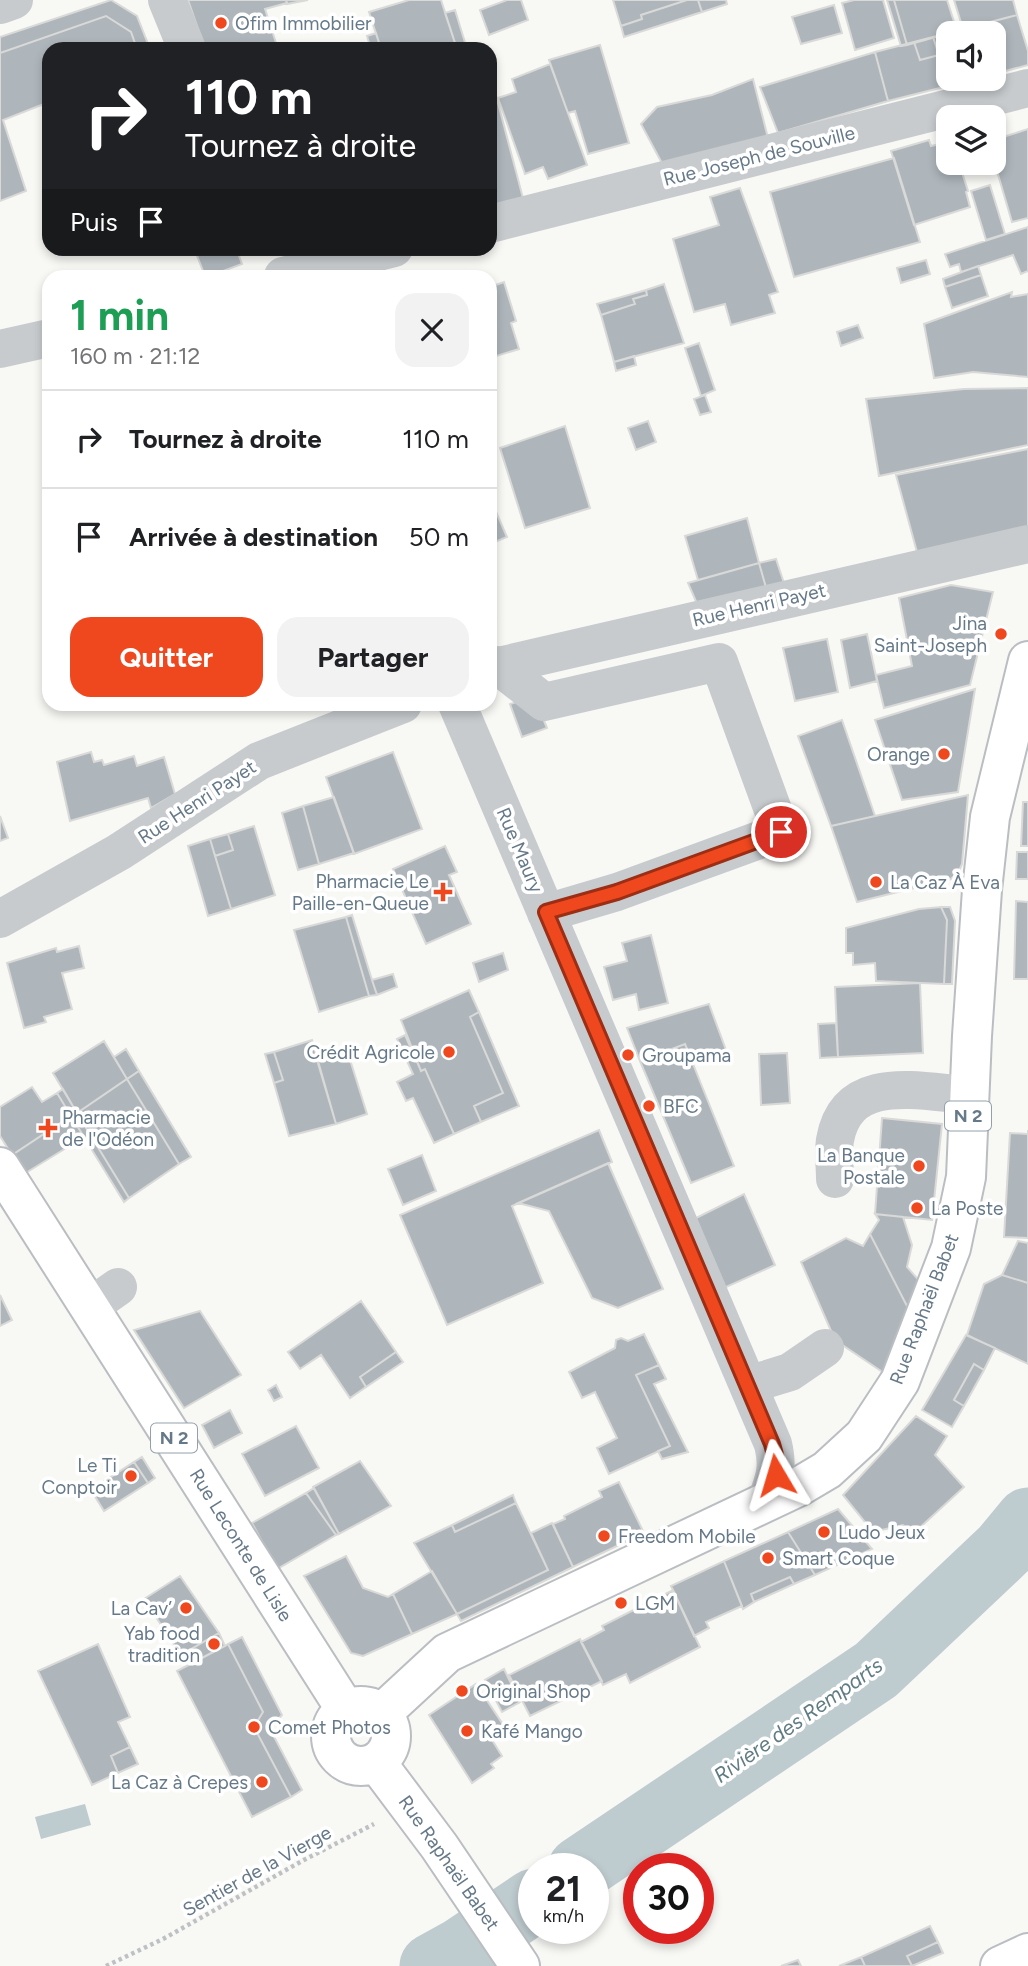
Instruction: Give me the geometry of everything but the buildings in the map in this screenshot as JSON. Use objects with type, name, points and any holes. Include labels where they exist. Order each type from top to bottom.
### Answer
[{"type":"main road","name":"Rue Raphaël Babet","points":[[363,1712],[447,1653],[800,1486],[827,1470],[864,1436],[900,1381],[951,1248],[966,1177],[982,890],[990,817],[1028,661]]},
{"type":"main road","name":"Rue Leconte de Lisle","points":[[0,1167],[105,1297],[363,1712],[391,1730],[388,1748],[394,1786]]},
{"type":"main road","points":[[363,1712],[334,1723],[331,1733],[335,1751],[349,1763],[394,1786]]},
{"type":"main road","name":"Rue Raphaël Babet","points":[[394,1786],[520,1966]]},
{"type":"street","points":[[0,5],[14,0]]},
{"type":"street","points":[[167,0],[184,42]]},
{"type":"street","name":"Rue Joseph de Souville","points":[[497,222],[1028,88]]},
{"type":"street","points":[[307,270],[362,256]]},
{"type":"street","points":[[0,349],[42,340]]},
{"type":"street","name":"Rue Henri Payet","points":[[497,665],[1028,544]]},
{"type":"street","points":[[497,668],[544,702],[719,662],[781,832],[617,892],[546,912]]},
{"type":"street","name":"Rue Henri Payet","points":[[0,919],[119,852],[259,761],[384,711]]},
{"type":"street","name":"Rue Maury","points":[[460,711],[772,1444],[777,1462],[776,1475],[766,1502]]},
{"type":"street","points":[[835,1179],[835,1141],[840,1123],[852,1106],[870,1093],[887,1090],[969,1095]]},
{"type":"street","points":[[748,1385],[790,1372],[825,1348]]},
{"type":"path","name":"Sentier de la Vierge","points":[[106,1966],[374,1824],[366,1807],[394,1786]]},
{"type":"shaded area","points":[[85,1804],[91,1825],[41,1839],[35,1817]]},
{"type":"waterway","name":"Rivière des Remparts","points":[[604,1853],[876,1670],[1004,1549],[1028,1520]]},
{"type":"waterway","name":"Rivière des Remparts","points":[[432,1966],[518,1912]]},
{"type":"place","name":"Ofim Immobilier","points":[[221,23]]},
{"type":"place","name":"Jina Saint-Joseph","points":[[1001,634]]},
{"type":"place","name":"Orange","points":[[944,754]]},
{"type":"place","name":"La Caz À Eva","points":[[876,882]]},
{"type":"place","name":"Pharmacie Le Paille-en-Queue","points":[[443,892]]},
{"type":"place","name":"Crédit Agricole","points":[[449,1052]]},
{"type":"place","name":"Groupama","points":[[628,1055]]},
{"type":"place","name":"BFC","points":[[649,1106]]},
{"type":"place","name":"Pharmacie de l'Odéon","points":[[48,1128]]},
{"type":"place","name":"La Banque Postale","points":[[919,1166]]},
{"type":"place","name":"La Poste","points":[[917,1208]]},
{"type":"place","name":"Le Ti Conptoir","points":[[131,1476]]},
{"type":"place","name":"Ludo Jeux","points":[[824,1532]]},
{"type":"place","name":"Freedom Mobile","points":[[604,1536]]},
{"type":"place","name":"Smart Coque","points":[[768,1558]]},
{"type":"place","name":"LGM","points":[[621,1603]]},
{"type":"place","name":"La Cav’","points":[[186,1608]]},
{"type":"place","name":"Yab food tradition","points":[[214,1644]]},
{"type":"place","name":"Original Shop","points":[[462,1691]]},
{"type":"place","name":"Comet Photos","points":[[254,1727]]},
{"type":"place","name":"Kafé Mango","points":[[467,1731]]},
{"type":"place","name":"La Caz à Crepes","points":[[262,1782]]},
{"type":"route","points":[[776,1475],[777,1462],[772,1444],[546,912],[617,892],[781,832]]}]
